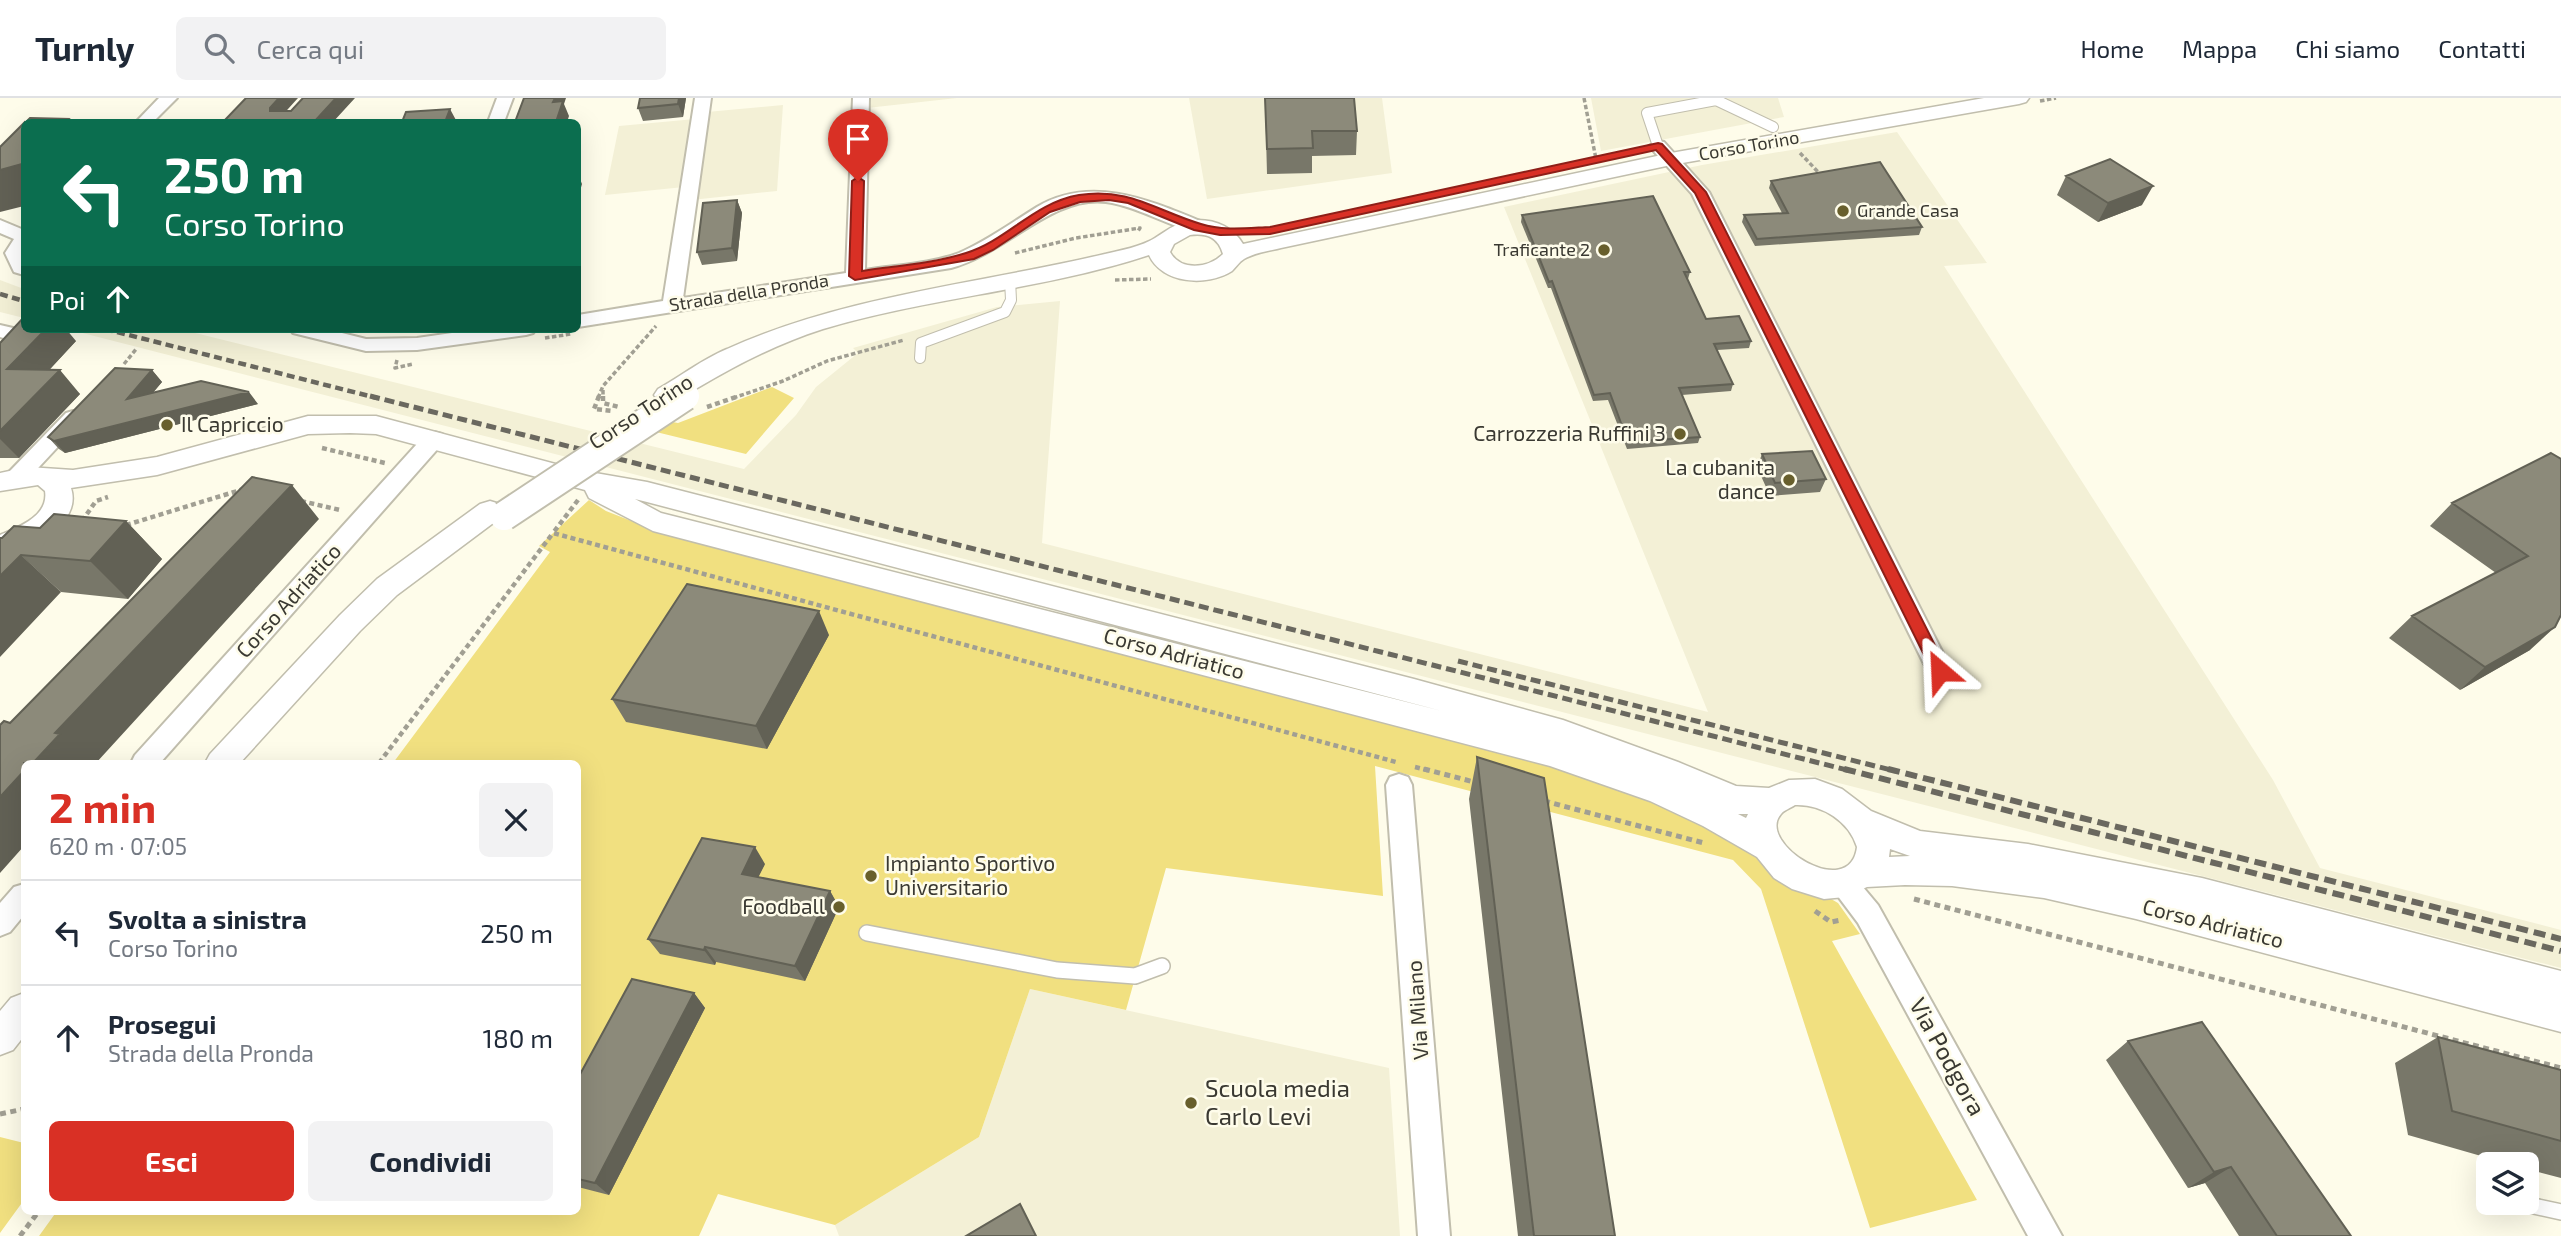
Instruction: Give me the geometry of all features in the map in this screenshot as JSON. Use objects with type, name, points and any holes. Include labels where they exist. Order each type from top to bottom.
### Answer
[{"type":"street","points":[[147,119],[169,98]]},
{"type":"street","points":[[497,119],[505,98]]},
{"type":"street","points":[[672,306],[703,98]]},
{"type":"street","points":[[855,276],[861,98]]},
{"type":"street","name":"Corso Torino","points":[[1011,285],[1170,267],[1181,272],[1208,272],[1222,267],[1234,254],[1276,242],[1773,127],[1952,98]]},
{"type":"street","name":"Corso Torino","points":[[224,760],[349,623],[387,587],[438,547],[752,359],[814,334],[1111,260],[1162,242],[1173,232],[1270,231],[1596,160],[1665,153],[2019,98]]},
{"type":"street","points":[[1665,153],[1700,192],[1940,671]]},
{"type":"street","name":"Strada della Pronda","points":[[581,321],[970,256],[1035,218],[1045,209],[1062,203],[1109,197],[1140,203],[1209,230]]},
{"type":"street","name":"Strada della Pronda","points":[[1035,218],[1072,209],[1107,208],[1138,216],[1158,229],[1162,242]]},
{"type":"street","points":[[0,226],[21,248]]},
{"type":"street","points":[[1209,230],[1234,244],[1234,254]]},
{"type":"street","points":[[1162,242],[1159,257],[1170,267]]},
{"type":"street","points":[[0,331],[32,339],[0,369]]},
{"type":"street","points":[[316,333],[366,345],[420,337],[478,337],[502,333]]},
{"type":"street","points":[[466,333],[478,337]]},
{"type":"street","name":"Corso Torino","points":[[246,760],[351,642],[389,605],[497,513],[638,414],[684,400]]},
{"type":"street","points":[[9,479],[85,405]]},
{"type":"street","name":"Corso Adriatico","points":[[157,466],[308,425],[376,425],[434,439],[574,486],[653,521],[1044,607],[1563,733],[1667,771],[1723,796],[1753,802],[1772,802],[1790,793],[1815,792],[1844,803],[1864,822],[1885,833],[1920,845],[2028,858],[2202,893],[2561,987]]},
{"type":"street","name":"Corso Adriatico","points":[[147,760],[434,439]]},
{"type":"street","points":[[9,479],[73,479],[157,466]]},
{"type":"street","points":[[0,546],[18,540],[74,501],[157,466]]},
{"type":"street","points":[[48,479],[59,488],[61,494],[58,507],[51,517]]},
{"type":"street","name":"Corso Adriatico","points":[[1044,607],[1573,759],[1664,794],[1746,834],[1766,846],[1784,868],[1812,882],[1851,878],[1886,870],[1941,871],[2057,887],[2137,904],[2561,1015]]},
{"type":"street","name":"Via Milano","points":[[1399,785],[1434,1236]]},
{"type":"street","points":[[1766,846],[1762,823],[1765,811],[1772,802]]},
{"type":"street","points":[[1851,878],[1868,866],[1873,851],[1871,834],[1864,822]]},
{"type":"street","name":"Via Podgora","points":[[1851,878],[1868,914],[2046,1236]]},
{"type":"street","points":[[0,923],[21,899]]},
{"type":"street","points":[[0,1013],[21,989]]},
{"type":"street","points":[[0,1038],[21,1014]]},
{"type":"lane","points":[[1665,153],[1647,113],[1716,100],[1773,127]]},
{"type":"lane","points":[[919,358],[921,343],[1005,312],[1011,305],[1011,285]]},
{"type":"lane","points":[[867,933],[1057,970],[1135,976],[1162,966]]},
{"type":"lane","points":[[2539,1207],[2561,1212]]},
{"type":"path","points":[[1584,98],[1596,160]]},
{"type":"path","points":[[1797,149],[1824,178]]},
{"type":"path","points":[[1011,254],[1076,238],[1140,228],[1132,239]]},
{"type":"path","points":[[638,414],[594,409],[603,386],[658,324]]},
{"type":"path","points":[[684,400],[783,381],[827,361],[909,339]]},
{"type":"path","points":[[124,364],[137,348]]},
{"type":"path","points":[[603,386],[603,403]]},
{"type":"path","points":[[320,447],[391,464],[382,474]]},
{"type":"path","points":[[381,760],[578,500],[574,486]]},
{"type":"path","points":[[117,528],[247,488]]},
{"type":"path","points":[[78,526],[96,501],[109,497]]},
{"type":"path","points":[[299,500],[364,516]]},
{"type":"path","points":[[553,533],[1489,786]]},
{"type":"path","points":[[1542,801],[1716,846]]},
{"type":"path","points":[[1904,897],[2561,1068]]},
{"type":"path","points":[[1808,906],[1830,922],[1868,914]]},
{"type":"path","points":[[0,1114],[21,1110]]},
{"type":"path","points":[[20,1236],[36,1215]]},
{"type":"shaded area","points":[[867,98],[957,98],[867,108]]},
{"type":"shaded area","points":[[1189,98],[1382,98],[1392,173],[1207,199]]},
{"type":"shaded area","points":[[1591,98],[1778,98],[1784,117],[1601,151]]},
{"type":"shaded area","points":[[783,105],[777,191],[682,201],[684,187],[605,195],[619,126],[695,119],[696,113]]},
{"type":"shaded area","points":[[1897,132],[1987,263],[1944,266],[2273,780],[2320,868],[2561,930],[2561,968],[83,333],[195,333],[744,469],[796,415],[816,387],[858,353],[853,348],[997,307],[1060,301],[1042,543],[1708,712],[1504,207],[1702,165]]},
{"type":"shaded area","points":[[0,280],[21,288],[21,317],[0,312]]},
{"type":"shaded area","points":[[772,387],[794,398],[746,454],[652,431],[667,421],[678,423]]},
{"type":"shaded area","name":"Impianto Sportivo Universitario","points":[[589,500],[606,511],[657,531],[1644,791],[1838,903],[1860,934],[1832,941],[1977,1200],[1870,1228],[1761,889],[1733,860],[1375,766],[1383,896],[1166,868],[1126,1010],[1030,989],[979,1137],[835,1225],[718,1194],[699,1236],[39,1236],[54,1215],[581,1215],[581,760],[395,760],[550,552],[539,546]]},
{"type":"shaded area","name":"Scuola media Carlo Levi","points":[[1030,989],[1389,1068],[1400,1236],[839,1236],[835,1225],[979,1137]]},
{"type":"shaded area","points":[[0,1137],[21,1142],[21,1204],[0,1233]]},
{"type":"building","points":[[246,98],[279,98],[270,111],[291,111],[303,98],[336,98],[317,119],[226,119]]},
{"type":"building","points":[[524,98],[555,98],[553,102],[563,101],[557,119],[516,119]]},
{"type":"building","points":[[640,98],[679,98],[678,104],[638,108]]},
{"type":"building","points":[[1265,98],[1354,98],[1357,131],[1312,131],[1313,148],[1267,149]]},
{"type":"building","points":[[450,109],[446,119],[403,119],[406,112]]},
{"type":"building","points":[[21,126],[21,164],[0,170],[0,147]]},
{"type":"building","points":[[2110,159],[2153,186],[2108,203],[2066,176]]},
{"type":"building","name":"Grande Casa","points":[[1880,162],[1922,227],[1757,239],[1744,215],[1788,213],[1771,181]]},
{"type":"building","points":[[1653,196],[1690,272],[1684,272],[1706,319],[1739,316],[1751,341],[1714,344],[1733,384],[1679,388],[1700,437],[1628,442],[1610,393],[1594,395],[1552,281],[1549,282],[1522,215]]},
{"type":"building","points":[[737,200],[732,248],[697,252],[703,203]]},
{"type":"building","points":[[21,320],[21,333],[42,333],[7,369],[60,370],[0,431],[0,343]]},
{"type":"building","points":[[115,368],[152,370],[127,399],[201,381],[249,392],[54,441],[48,437]]},
{"type":"building","points":[[1812,451],[1826,479],[1775,483],[1762,454]]},
{"type":"building","points":[[2551,453],[2561,459],[2561,615],[2555,627],[2485,667],[2412,616],[2528,556],[2452,503]]},
{"type":"building","points":[[252,477],[292,485],[55,733],[60,734],[36,760],[21,760],[21,774],[0,797],[0,725],[4,721],[10,723]]},
{"type":"building","points":[[54,514],[126,521],[90,561],[21,555],[0,576],[0,538],[14,526],[40,528]]},
{"type":"building","points":[[687,584],[819,611],[756,726],[612,699]]},
{"type":"building","points":[[1477,757],[1544,778],[1615,1236],[1534,1236]]},
{"type":"building","points":[[702,838],[755,847],[742,874],[830,891],[795,966],[705,947],[704,950],[648,939]]},
{"type":"building","points":[[632,979],[694,993],[595,1183],[581,1180],[581,1072]]},
{"type":"building","points":[[2202,1022],[2351,1236],[2277,1236],[2231,1167],[2214,1172],[2128,1041]]},
{"type":"building","points":[[2438,1037],[2561,1070],[2561,1141],[2452,1111]]},
{"type":"building","points":[[1020,1204],[1036,1236],[966,1236]]},
{"type":"railway","points":[[0,294],[21,300]]},
{"type":"railway","points":[[121,333],[377,398]]},
{"type":"railway","points":[[370,396],[1851,771]]},
{"type":"railway","points":[[1458,661],[1895,771]]},
{"type":"railway","points":[[1844,769],[2561,951]]},
{"type":"railway","points":[[1888,769],[2561,939]]},
{"type":"place","name":"Grande Casa","points":[[1843,211]]},
{"type":"place","name":"Traficante 2","points":[[1604,250]]},
{"type":"place","name":"Il Capriccio","points":[[167,425]]},
{"type":"place","name":"Carrozzeria Ruffini 3","points":[[1680,434]]},
{"type":"place","name":"La cubanita dance","points":[[1789,480]]},
{"type":"place","name":"Impianto Sportivo Universitario","points":[[871,876]]},
{"type":"place","name":"Foodball","points":[[839,907]]},
{"type":"place","name":"Scuola media Carlo Levi","points":[[1191,1103]]},
{"type":"route","points":[[858,181],[855,276],[951,262],[970,256],[989,247],[1045,209],[1079,199],[1109,197],[1130,200],[1198,228],[1220,232],[1270,231],[1658,146],[1700,192],[1940,671]]}]
